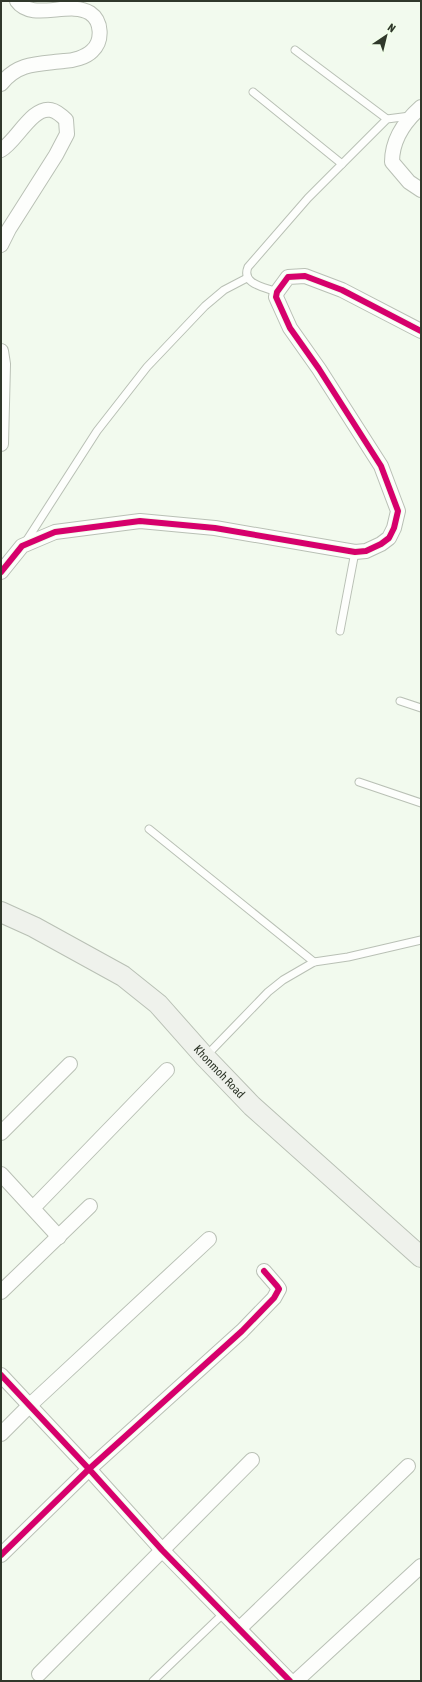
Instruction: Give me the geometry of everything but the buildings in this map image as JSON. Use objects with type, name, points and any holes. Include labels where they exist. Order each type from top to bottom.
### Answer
[{"type":"main road","name":"Khonmoh Road","points":[[1,912],[34,926],[123,976],[158,1004],[205,1057],[252,1106],[421,1257]]},
{"type":"street","points":[[1,84],[16,70],[31,64],[69,61],[86,55],[93,50],[100,37],[100,28],[97,21],[90,13],[82,10],[67,9],[25,9],[17,1]]},
{"type":"street","points":[[421,107],[410,116],[398,133],[392,151],[392,162],[409,182],[421,190]]},
{"type":"street","points":[[1,150],[8,146],[30,119],[41,111],[50,110],[66,120],[67,134],[56,155],[9,229],[1,245]]},
{"type":"street","points":[[1,572],[22,546],[55,532],[140,521],[215,528],[342,551],[366,551],[381,544],[389,538],[394,528],[398,511],[381,466],[319,369],[290,328],[276,297],[277,292],[288,277],[305,276],[342,290],[421,331]]},
{"type":"street","points":[[1,351],[3,364],[1,444]]},
{"type":"street","points":[[1,1133],[70,1064]]},
{"type":"street","points":[[33,1208],[167,1070]]},
{"type":"street","points":[[1,1174],[59,1237]]},
{"type":"street","points":[[1,1292],[90,1206]]},
{"type":"street","points":[[1,1434],[30,1405],[209,1239]]},
{"type":"street","points":[[1,1555],[89,1469],[242,1331],[274,1298],[278,1289],[277,1286],[264,1271]]},
{"type":"street","points":[[1,1375],[162,1550],[290,1681]]},
{"type":"street","points":[[39,1674],[252,1460]]},
{"type":"street","points":[[239,1629],[408,1466]]},
{"type":"street","points":[[296,1681],[421,1566]]},
{"type":"lane","points":[[295,50],[387,119]]},
{"type":"lane","points":[[253,92],[342,164]]},
{"type":"lane","points":[[277,292],[252,283],[247,278],[245,273],[248,267],[308,198],[387,119],[410,116]]},
{"type":"lane","points":[[22,546],[97,431],[147,367],[205,306],[224,290],[247,278]]},
{"type":"lane","points":[[340,631],[355,552]]},
{"type":"lane","points":[[400,701],[421,708]]},
{"type":"lane","points":[[359,782],[421,803]]},
{"type":"lane","points":[[149,829],[314,962]]},
{"type":"lane","points":[[205,1057],[268,992],[284,980],[314,962],[348,957],[421,940]]},
{"type":"lane","points":[[153,1681],[224,1613]]},
{"type":"cycle path","points":[[1,572],[22,546],[55,532],[140,521],[215,528],[355,552],[366,551],[381,544],[389,538],[394,528],[398,511],[381,466],[319,369],[290,328],[276,297],[277,292],[288,277],[305,276],[342,290],[421,331]]},
{"type":"cycle path","points":[[1,1555],[89,1469],[242,1331],[274,1298],[279,1289],[264,1271]]},
{"type":"cycle path","points":[[1,1375],[162,1550],[290,1681]]}]
